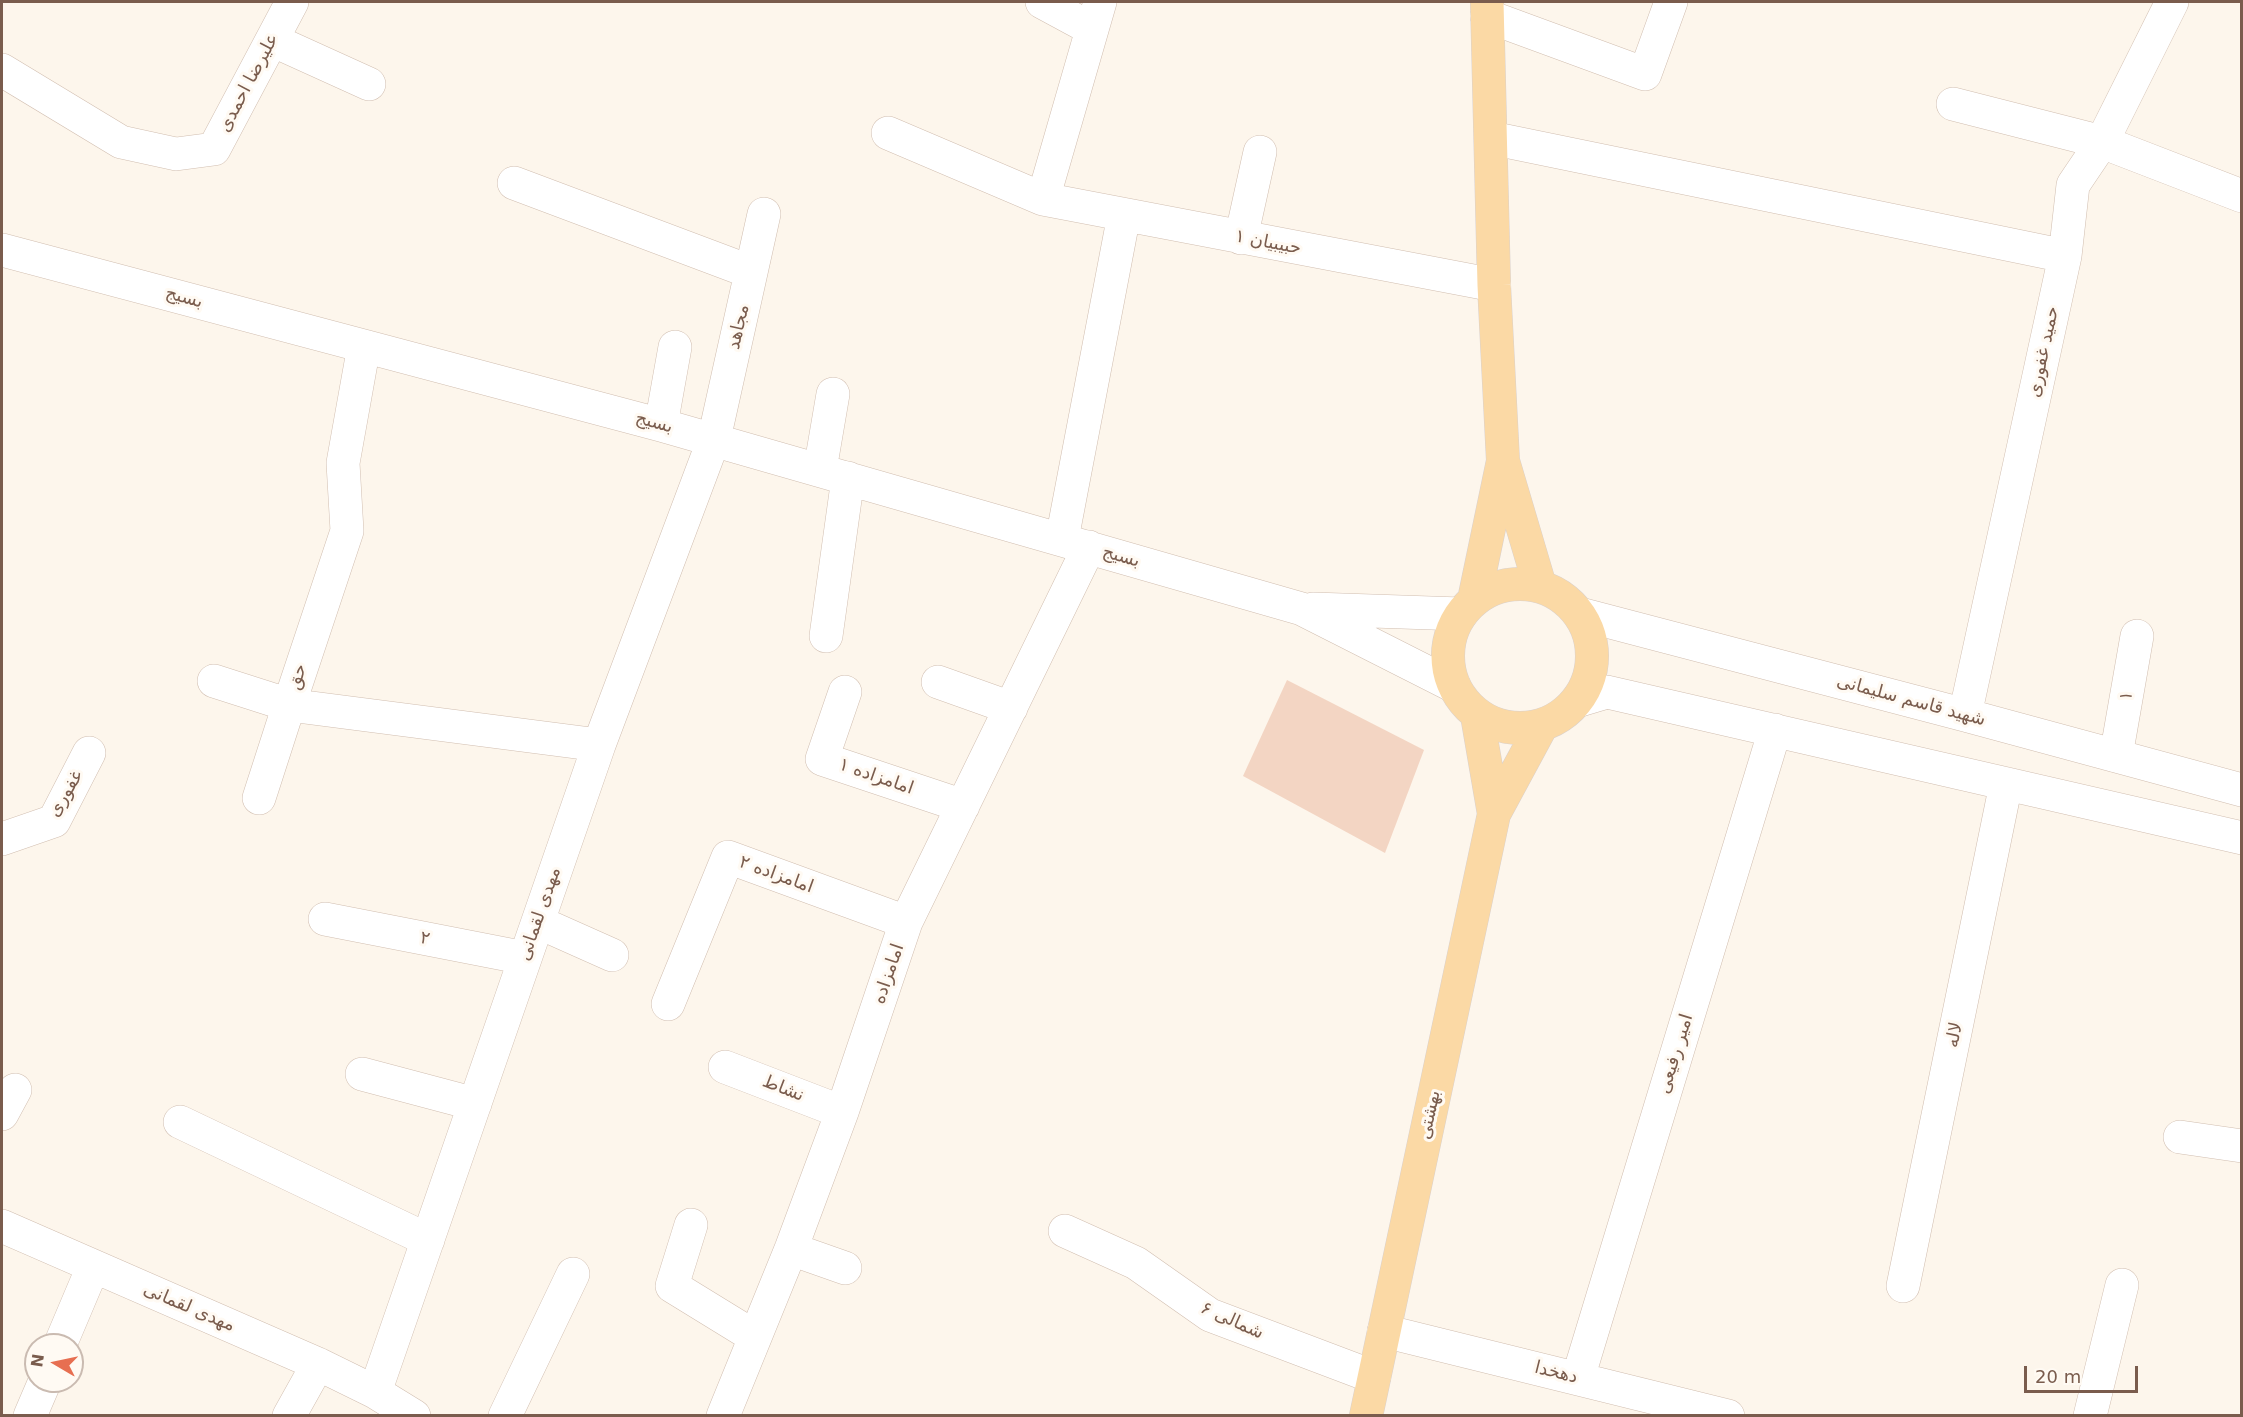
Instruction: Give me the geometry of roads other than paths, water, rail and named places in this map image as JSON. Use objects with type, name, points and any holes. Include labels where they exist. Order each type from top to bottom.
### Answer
[{"type":"main road","points":[[1487,9],[1494,285],[1503,461],[1540,586]]},
{"type":"main road","points":[[1467,607],[1494,588],[1517,583],[1540,586],[1563,596],[1580,614],[1590,635],[1593,658],[1588,681],[1577,701],[1562,716],[1542,725],[1520,729],[1497,725],[1477,715],[1464,702],[1454,686],[1448,662],[1450,636],[1467,607],[1503,461]]},
{"type":"main road","points":[[1477,715],[1494,814]]},
{"type":"main road","points":[[1494,814],[1542,725]]},
{"type":"main road","name":"بهشتی","points":[[1366,1416],[1494,814]]},
{"type":"street","name":"علیرضا احمدی","points":[[2,70],[121,142],[176,154],[214,149],[292,2]]},
{"type":"street","points":[[1042,2],[1096,15],[1043,199]]},
{"type":"street","points":[[1487,9],[1645,74],[1671,2]]},
{"type":"street","name":"حمید غفوری","points":[[1965,715],[2065,256],[2073,185],[2102,142],[2172,2]]},
{"type":"street","points":[[272,40],[369,84]]},
{"type":"street","points":[[1953,104],[2102,142],[2241,196]]},
{"type":"street","name":"حبیبیان ۱","points":[[888,133],[1043,199],[1494,285]]},
{"type":"street","points":[[1491,138],[2065,256]]},
{"type":"street","points":[[1241,238],[1260,152]]},
{"type":"street","points":[[514,183],[751,272]]},
{"type":"street","name":"مجاهد","points":[[714,439],[764,214]]},
{"type":"street","name":"امامزاده","points":[[723,1416],[791,1249],[842,1112],[906,922],[1011,708],[1075,543],[1124,215]]},
{"type":"street","name":"بسیج","points":[[2,250],[714,439],[1302,609]]},
{"type":"street","name":"حق","points":[[364,346],[343,463],[347,531],[289,705],[599,745]]},
{"type":"street","points":[[661,425],[675,347]]},
{"type":"street","points":[[826,636],[834,474],[834,394]]},
{"type":"street","name":"مهدی لقمانی","points":[[375,1392],[599,745],[714,439]]},
{"type":"street","points":[[1302,609],[1467,607]]},
{"type":"street","points":[[1302,609],[1454,686]]},
{"type":"street","name":"شهید قاسم سلیمانی","points":[[1580,614],[2241,790]]},
{"type":"street","name":"۱","points":[[2116,756],[2137,636]]},
{"type":"street","points":[[214,681],[289,705],[259,798]]},
{"type":"street","points":[[938,682],[1011,708]]},
{"type":"street","name":"امامزاده ۱","points":[[845,692],[822,759],[963,806]]},
{"type":"street","points":[[1577,701],[1607,692],[2241,838]]},
{"type":"street","name":"امیر رفیعی","points":[[1578,1378],[1774,730]]},
{"type":"street","name":"غفوری","points":[[2,839],[54,821],[89,753]]},
{"type":"street","name":"لاله","points":[[1903,1286],[2006,784]]},
{"type":"street","name":"امامزاده ۲","points":[[668,1004],[728,857],[906,922]]},
{"type":"street","name":"۲","points":[[325,919],[525,958]]},
{"type":"street","points":[[538,921],[612,955]]},
{"type":"street","name":"نشاط","points":[[725,1067],[842,1112]]},
{"type":"street","points":[[362,1074],[475,1104]]},
{"type":"street","points":[[180,1122],[428,1240]]},
{"type":"street","points":[[2180,1137],[2241,1146]]},
{"type":"street","points":[[691,1225],[672,1286],[755,1337]]},
{"type":"street","name":"مهدی لقمانی","points":[[2,1226],[318,1364],[375,1392],[414,1416]]},
{"type":"street","name":"شمالی ۶","points":[[1065,1231],[1136,1263],[1210,1315],[1374,1377]]},
{"type":"street","points":[[791,1249],[845,1268]]},
{"type":"street","points":[[65,1333],[93,1267]]},
{"type":"street","points":[[505,1416],[573,1274]]},
{"type":"street","points":[[2090,1416],[2122,1285]]},
{"type":"street","name":"دهخدا","points":[[1384,1331],[1578,1378],[1628,1403],[1728,1416]]},
{"type":"street","points":[[289,1416],[318,1364]]},
{"type":"street","points":[[30,1416],[40,1393]]}]
